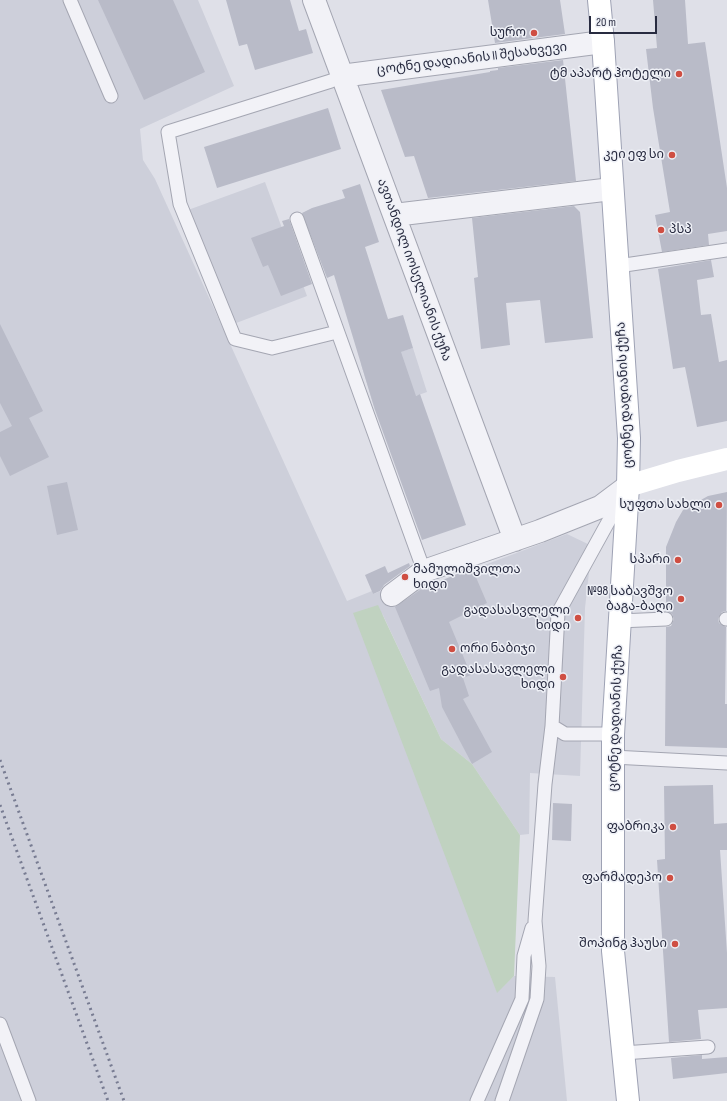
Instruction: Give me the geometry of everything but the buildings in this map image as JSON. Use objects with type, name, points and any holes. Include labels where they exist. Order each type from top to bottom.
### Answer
[{"type":"main road","name":"ცოტნე დადიანის ქუჩა","points":[[599,0],[629,438],[628,486],[613,734],[613,951],[628,1101]]},
{"type":"main road","points":[[628,486],[678,471],[727,459]]},
{"type":"street","name":"ავთანდილ იოსელიანის ქუჩა","points":[[314,0],[514,540]]},
{"type":"street","name":"ცოტნე დადიანის II შესახვევი","points":[[341,76],[603,42]]},
{"type":"street","points":[[394,215],[612,188]]},
{"type":"street","points":[[392,595],[424,571],[540,531],[600,507],[628,486]]},
{"type":"lane","points":[[70,0],[111,96]]},
{"type":"lane","points":[[337,332],[272,348],[235,339],[180,204],[168,132],[331,81],[341,76]]},
{"type":"lane","points":[[297,219],[424,571]]},
{"type":"lane","points":[[618,266],[727,250]]},
{"type":"lane","points":[[502,1101],[537,999],[538,966],[534,921],[545,784],[552,726],[558,613],[628,486]]},
{"type":"lane","points":[[619,621],[666,619]]},
{"type":"lane","points":[[552,726],[564,734],[613,734]]},
{"type":"lane","points":[[613,757],[727,763]]},
{"type":"lane","points":[[477,1101],[522,999],[524,956],[534,921]]},
{"type":"lane","points":[[0,1024],[29,1101]]},
{"type":"lane","points":[[623,1053],[708,1048]]},
{"type":"shaded area","points":[[0,0],[198,0],[234,86],[140,129],[143,160],[155,179],[347,601],[372,591],[373,594],[389,588],[394,599],[567,534],[592,546],[585,608],[580,776],[530,773],[529,834],[520,835],[472,764],[441,739],[382,613],[497,992],[514,976],[555,977],[567,1101],[0,1101]]},
{"type":"shaded area","points":[[265,182],[307,296],[231,325],[188,210]]},
{"type":"shaded area","points":[[413,348],[427,392],[375,410],[361,364]]},
{"type":"green space","points":[[378,605],[441,739],[472,764],[520,835],[514,976],[497,993],[353,613]]},
{"type":"railway","points":[[0,760],[124,1101]]},
{"type":"railway","points":[[0,805],[108,1101]]},
{"type":"place","name":"სურო","points":[[534,33]]},
{"type":"place","name":"ტმ აპარტ ჰოტელი","points":[[679,74]]},
{"type":"place","name":"კეი ეფ სი","points":[[672,155]]},
{"type":"place","name":"პსპ","points":[[661,230]]},
{"type":"place","name":"სუფთა სახლი","points":[[719,505]]},
{"type":"place","name":"სპარი","points":[[678,560]]},
{"type":"place","name":"მამულიშვილთა ხიდი","points":[[405,577]]},
{"type":"place","name":"№98 საბავშვო ბაგა-ბაღი","points":[[681,599]]},
{"type":"place","name":"გადასასვლელი ხიდი","points":[[578,618]]},
{"type":"place","name":"ორი ნაბიჯი","points":[[452,649]]},
{"type":"place","name":"გადასასავლელი ხიდი","points":[[563,677]]},
{"type":"place","name":"ფაბრიკა","points":[[673,827]]},
{"type":"place","name":"ფარმადეპო","points":[[670,878]]},
{"type":"place","name":"შოპინგ ჰაუსი","points":[[675,944]]}]
